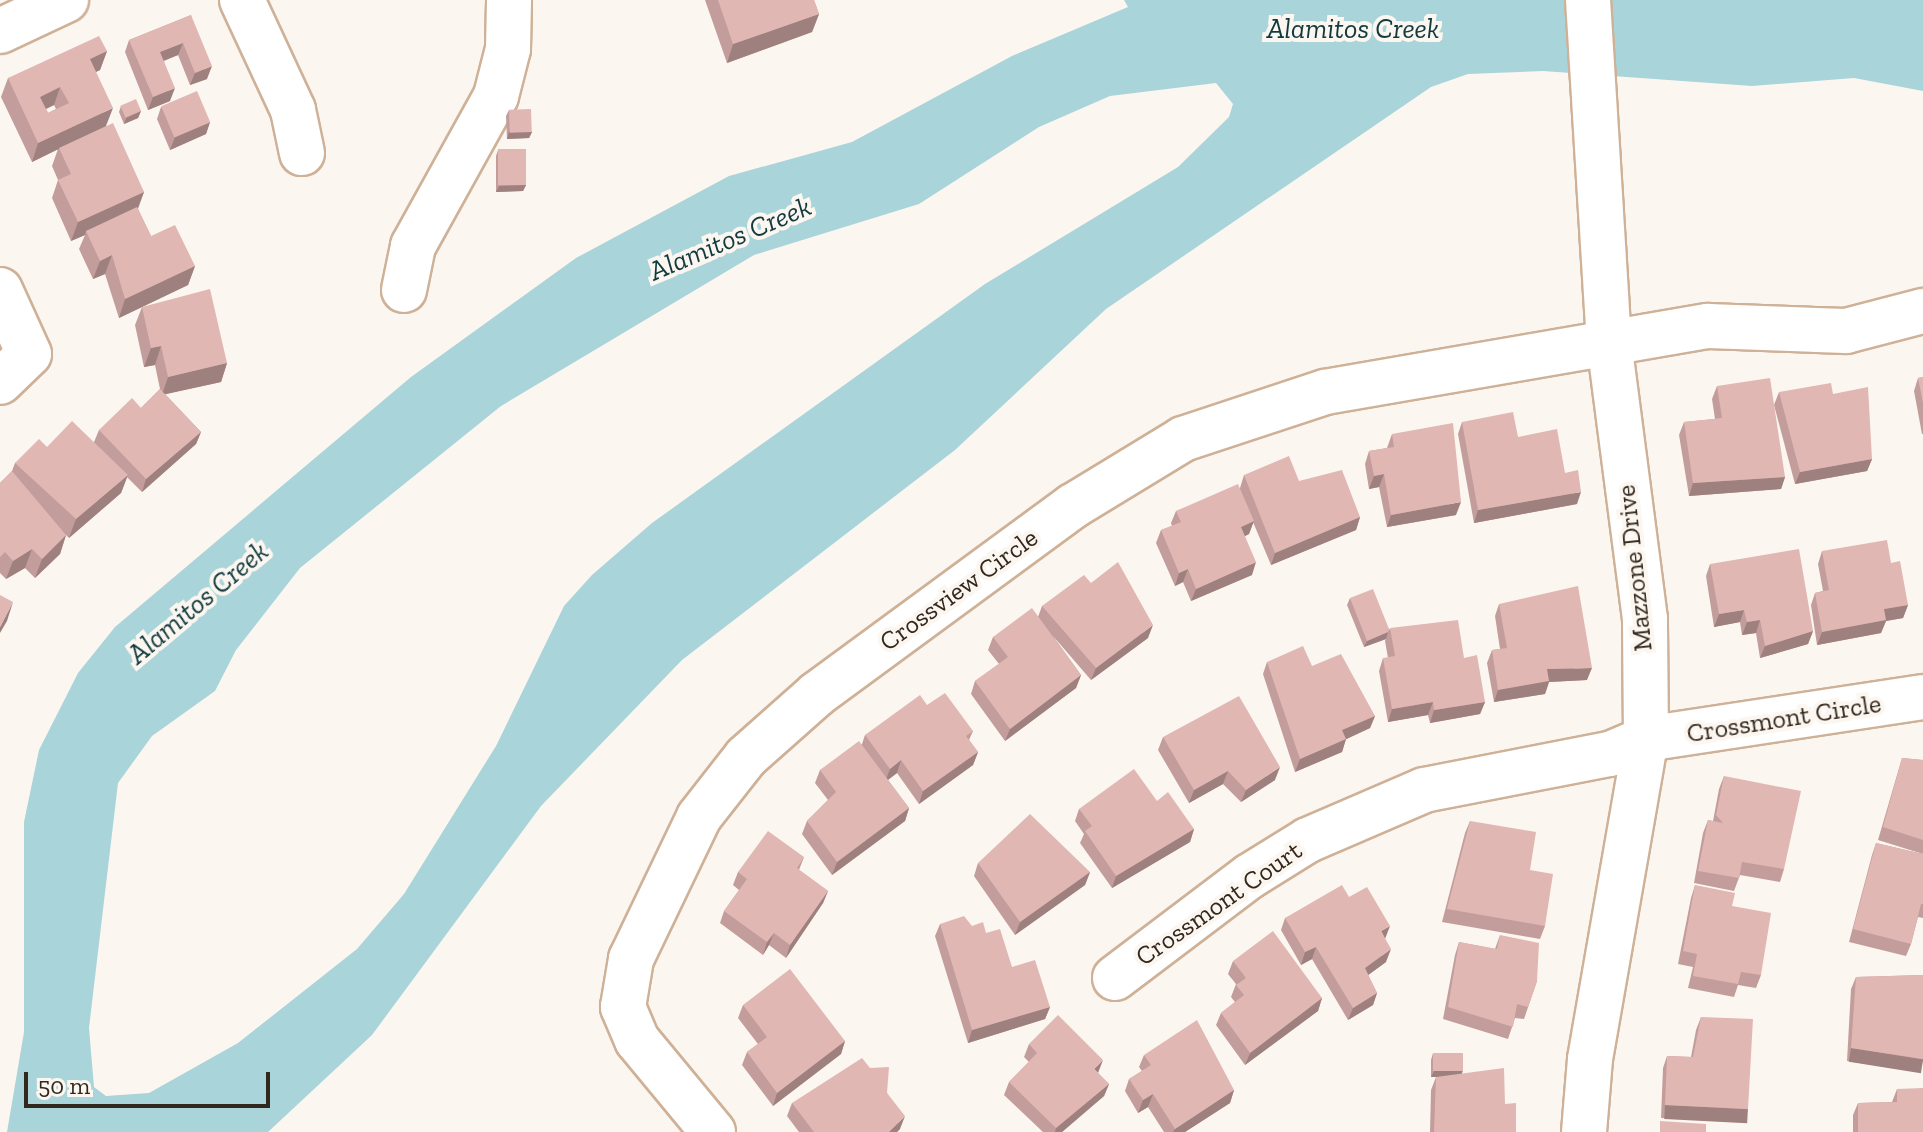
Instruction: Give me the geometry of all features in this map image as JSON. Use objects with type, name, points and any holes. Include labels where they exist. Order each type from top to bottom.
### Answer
[{"type":"street","points":[[0,31],[66,0]]},
{"type":"street","points":[[242,0],[293,110],[302,153]]},
{"type":"street","points":[[404,290],[413,246],[496,96],[508,49],[509,0]]},
{"type":"street","name":"Mazzone Drive","points":[[1584,1132],[1590,1059],[1646,739],[1645,619],[1609,343],[1588,0]]},
{"type":"street","points":[[0,290],[29,354],[0,382]]},
{"type":"street","name":"Crossview Circle","points":[[713,1132],[637,1040],[623,1007],[625,982],[660,888],[699,817],[746,757],[807,702],[1073,506],[1176,442],[1325,392],[1708,326],[1846,331],[1923,311]]},
{"type":"street","name":"Crossmont Circle","points":[[1646,739],[1923,697]]},
{"type":"street","name":"Crossmont Court","points":[[1115,978],[1308,840],[1424,790],[1610,754],[1646,739]]},
{"type":"water","name":"Alamitos Creek","points":[[1124,0],[1923,0],[1923,91],[1854,78],[1752,86],[1543,71],[1468,74],[1431,87],[1106,309],[955,450],[682,660],[541,806],[372,1035],[268,1132],[7,1132],[24,1032],[24,822],[39,750],[78,673],[115,627],[411,377],[576,258],[729,176],[852,142],[1012,56],[1128,7]],"holes":[[[1216,83],[1233,104],[1229,117],[1178,167],[985,284],[652,523],[592,575],[564,606],[496,746],[404,894],[357,949],[238,1043],[149,1093],[106,1096],[94,1087],[89,1028],[118,783],[152,736],[215,691],[236,650],[300,568],[501,406],[754,255],[919,204],[1039,127],[1110,96]]]},
{"type":"building","points":[[718,0],[814,0],[819,14],[733,44]]},
{"type":"building","points":[[191,15],[212,66],[195,73],[183,43],[160,52],[175,88],[153,97],[129,40]]},
{"type":"building","points":[[99,36],[107,51],[90,59],[113,108],[38,143],[8,78]],"holes":[[[60,87],[69,103],[48,113],[40,97]]]},
{"type":"building","points":[[197,91],[210,122],[174,138],[161,106]]},
{"type":"building","points":[[136,99],[141,111],[125,118],[120,106]]},
{"type":"building","points":[[531,109],[532,132],[510,133],[509,110]]},
{"type":"building","points":[[113,123],[144,192],[78,222],[58,180],[71,174],[59,148]]},
{"type":"building","points":[[498,149],[526,149],[526,185],[498,185]]},
{"type":"building","points":[[137,207],[151,236],[175,225],[195,266],[125,299],[112,255],[100,261],[86,231]]},
{"type":"building","points":[[210,289],[227,363],[168,377],[161,346],[151,348],[142,307]]},
{"type":"building","points":[[1923,377],[1923,403],[1918,378]]},
{"type":"building","points":[[1770,378],[1785,477],[1693,483],[1684,422],[1722,418],[1717,386]]},
{"type":"building","points":[[1831,383],[1833,394],[1868,387],[1872,459],[1800,472],[1779,392]]},
{"type":"building","points":[[160,389],[201,432],[146,479],[99,430],[132,398],[141,408]]},
{"type":"building","points":[[1513,412],[1518,437],[1557,429],[1565,473],[1578,470],[1581,492],[1478,510],[1462,422]]},
{"type":"building","points":[[72,421],[128,475],[76,519],[15,463],[39,439],[47,447]]},
{"type":"building","points":[[1453,423],[1461,502],[1391,515],[1384,474],[1374,476],[1369,451],[1394,447],[1392,434]]},
{"type":"building","points":[[1289,456],[1299,481],[1342,470],[1360,517],[1275,553],[1244,475]]},
{"type":"building","points":[[12,471],[66,535],[42,559],[32,549],[13,561],[5,552],[0,557],[0,483]]},
{"type":"building","points":[[1238,484],[1254,521],[1241,527],[1256,562],[1196,589],[1188,569],[1179,573],[1161,530],[1181,522],[1176,511]]},
{"type":"building","points":[[1887,540],[1891,563],[1900,561],[1908,605],[1884,609],[1886,620],[1822,632],[1815,593],[1829,590],[1822,551]]},
{"type":"building","points":[[1799,549],[1813,631],[1765,646],[1760,620],[1747,622],[1744,610],[1719,614],[1710,564]]},
{"type":"building","points":[[1118,562],[1153,625],[1096,668],[1042,606],[1084,575],[1091,583]]},
{"type":"building","points":[[1578,586],[1592,668],[1547,669],[1549,681],[1498,690],[1492,650],[1507,648],[1499,604]]},
{"type":"building","points":[[1373,589],[1389,629],[1367,641],[1350,598]]},
{"type":"building","points":[[0,595],[13,602],[0,627]]},
{"type":"building","points":[[1032,608],[1081,675],[1010,729],[975,681],[1008,657],[993,637]]},
{"type":"building","points":[[1458,620],[1464,658],[1477,655],[1485,702],[1434,710],[1433,702],[1392,709],[1383,658],[1395,656],[1390,628]]},
{"type":"building","points":[[1303,646],[1312,666],[1341,654],[1375,716],[1342,730],[1346,739],[1300,759],[1267,662]]},
{"type":"building","points":[[945,693],[973,731],[966,736],[978,752],[923,791],[901,760],[890,769],[865,735],[920,695],[927,705]]},
{"type":"building","points":[[1239,696],[1280,767],[1246,790],[1228,771],[1194,790],[1163,737]]},
{"type":"building","points":[[859,741],[909,808],[837,862],[807,821],[836,792],[820,770]]},
{"type":"building","points":[[1902,758],[1923,760],[1923,840],[1883,827]]},
{"type":"building","points":[[1134,769],[1157,801],[1168,792],[1194,829],[1116,876],[1085,831],[1092,826],[1079,809]]},
{"type":"building","points":[[1724,776],[1801,791],[1784,869],[1742,862],[1739,878],[1698,871],[1708,820],[1723,823],[1716,815]]},
{"type":"building","points":[[1030,814],[1090,872],[1020,922],[978,863]]},
{"type":"building","points":[[1470,821],[1536,832],[1530,870],[1553,874],[1545,926],[1447,909]]},
{"type":"building","points":[[768,831],[804,857],[797,868],[828,891],[790,945],[774,933],[767,942],[724,911],[747,879],[738,872]]},
{"type":"building","points":[[1876,843],[1923,854],[1923,904],[1911,944],[1853,929]]},
{"type":"building","points":[[1342,885],[1349,897],[1367,887],[1390,926],[1381,931],[1391,949],[1365,968],[1377,993],[1353,1008],[1316,947],[1305,952],[1285,918]]},
{"type":"building","points":[[1695,885],[1735,893],[1732,906],[1771,913],[1761,975],[1741,972],[1738,984],[1693,976],[1697,954],[1683,951]]},
{"type":"building","points":[[964,916],[972,926],[983,922],[986,933],[1000,929],[1012,967],[1035,960],[1050,1007],[972,1030],[940,924]]},
{"type":"building","points":[[1273,931],[1322,998],[1250,1053],[1221,1013],[1244,995],[1236,985],[1246,978],[1233,961]]},
{"type":"building","points":[[1500,935],[1539,943],[1537,981],[1528,1007],[1517,1004],[1513,1027],[1448,1007],[1459,942],[1497,949]]},
{"type":"building","points":[[790,969],[845,1041],[777,1093],[747,1052],[767,1037],[743,1005]]},
{"type":"building","points":[[1923,975],[1923,1059],[1851,1048],[1856,977]]},
{"type":"building","points":[[1058,1015],[1103,1060],[1094,1069],[1109,1084],[1056,1128],[1009,1082],[1037,1053],[1029,1044]]},
{"type":"building","points":[[1701,1017],[1753,1019],[1748,1109],[1665,1105],[1667,1056],[1693,1057]]},
{"type":"building","points":[[1197,1020],[1234,1090],[1175,1129],[1153,1094],[1143,1100],[1129,1079],[1151,1065],[1144,1055]]},
{"type":"building","points":[[1433,1053],[1463,1053],[1463,1071],[1433,1071]]},
{"type":"building","points":[[862,1058],[870,1068],[889,1067],[887,1093],[905,1116],[889,1132],[814,1132],[792,1103]]},
{"type":"building","points":[[1504,1068],[1505,1104],[1516,1103],[1516,1132],[1434,1132],[1436,1077]]},
{"type":"building","points":[[1923,1088],[1923,1132],[1858,1132],[1858,1103],[1897,1102],[1897,1089]]},
{"type":"building","points":[[1660,1121],[1706,1124],[1706,1132],[1660,1132]]}]
